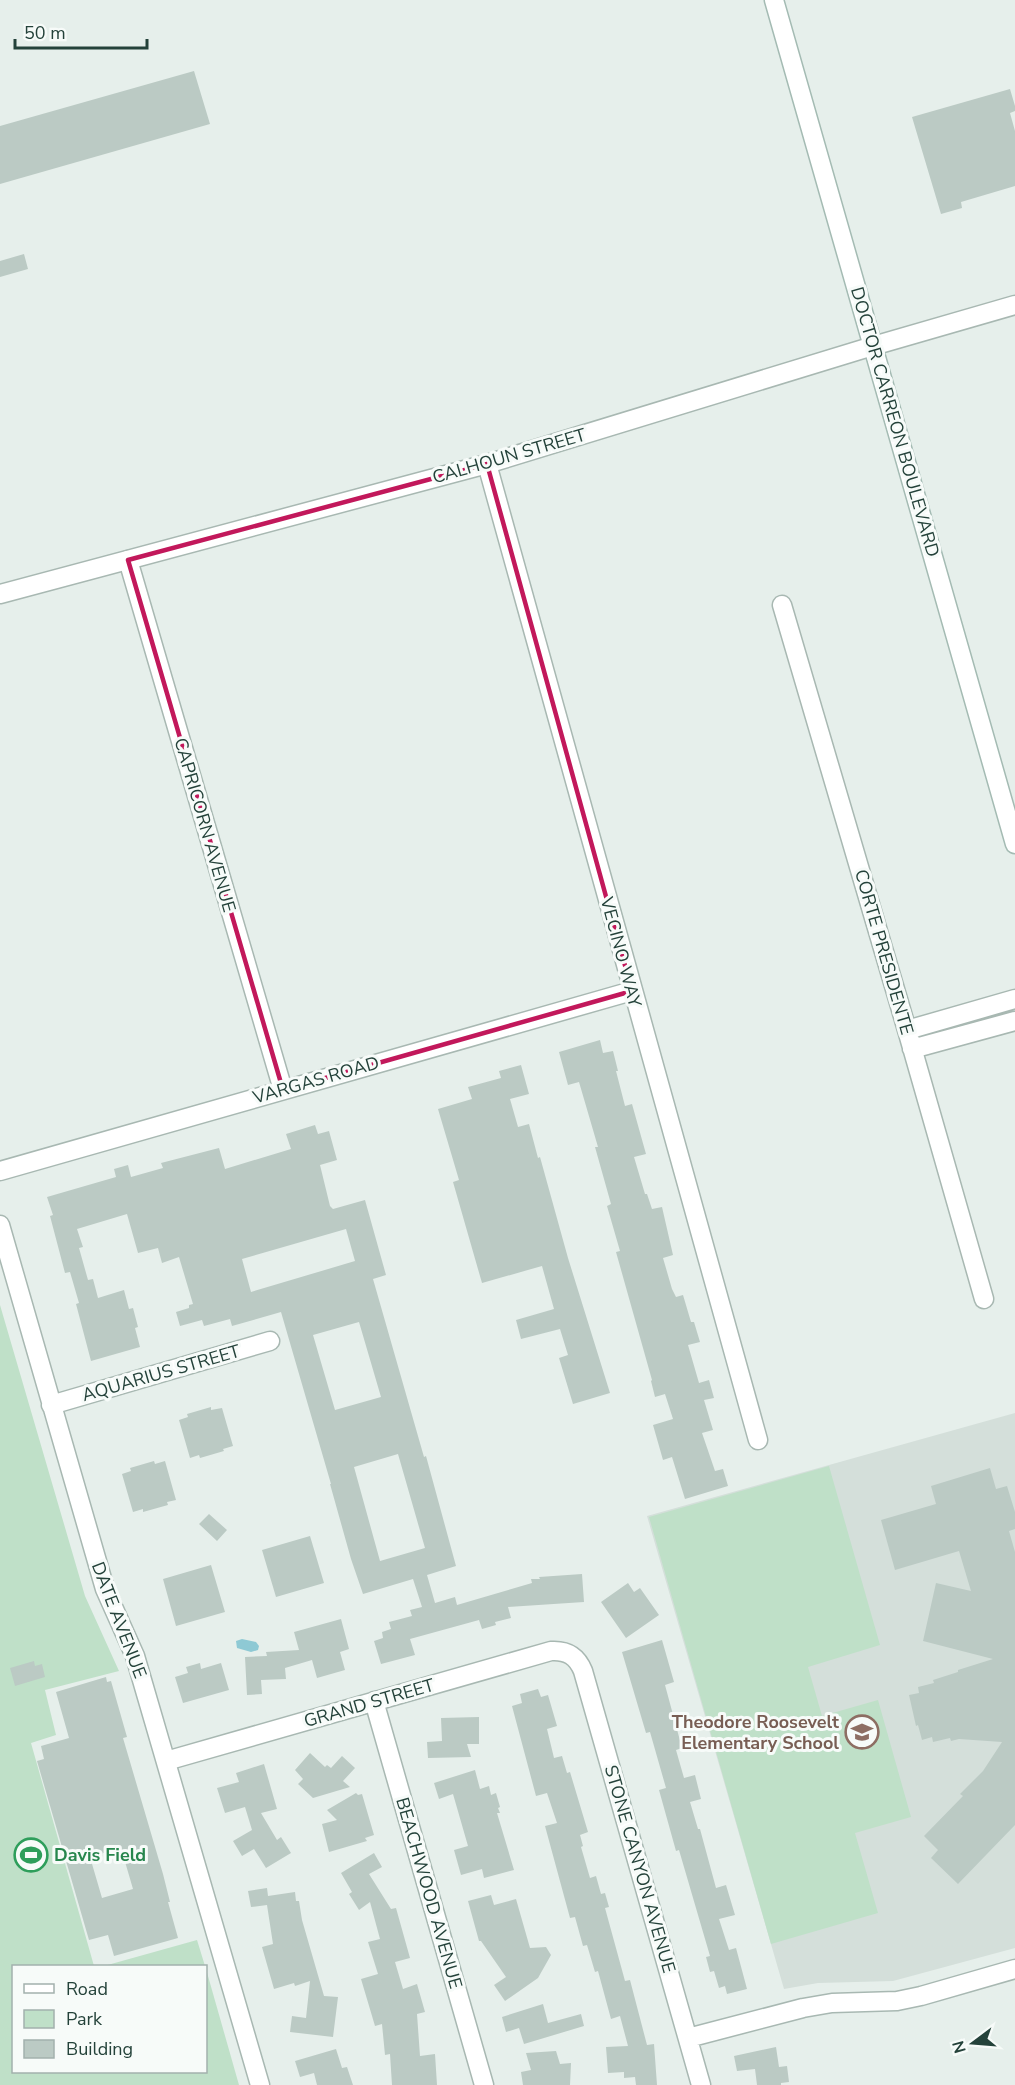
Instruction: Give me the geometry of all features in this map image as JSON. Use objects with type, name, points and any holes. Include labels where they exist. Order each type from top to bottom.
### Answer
[{"type":"street","name":"DOCTOR CARREON BOULEVARD","points":[[774,0],[1015,844]]},
{"type":"street","name":"CALHOUN STREET","points":[[0,594],[487,464],[1015,305]]},
{"type":"street","name":"VECINO WAY","points":[[487,464],[758,1440]]},
{"type":"street","name":"CAPRICORN AVENUE","points":[[128,560],[283,1090]]},
{"type":"street","name":"CORTE PRESIDENTE","points":[[782,605],[984,1299]]},
{"type":"street","name":"VARGAS ROAD","points":[[0,1171],[632,991]]},
{"type":"street","points":[[907,1030],[1015,999]]},
{"type":"street","points":[[912,1050],[1015,1021]]},
{"type":"street","name":"DATE AVENUE","points":[[0,1225],[105,1589],[135,1656],[260,2085]]},
{"type":"street","name":"AQUARIUS STREET","points":[[51,1405],[270,1341]]},
{"type":"street","name":"GRAND STREET","points":[[166,1761],[551,1651],[561,1651],[573,1656]]},
{"type":"street","name":"STONE CANYON AVENUE","points":[[573,1656],[583,1671],[701,2085]]},
{"type":"street","name":"BEACHWOOD AVENUE","points":[[374,1701],[484,2085]]},
{"type":"street","points":[[688,2038],[803,2008],[832,2003],[897,2001],[921,1996],[1015,1969]]},
{"type":"highlighted area","points":[[487,464],[632,991],[283,1090],[128,560]]},
{"type":"shaded area","name":"Theodore Roosevelt Elementary School","points":[[1015,1413],[1015,1948],[893,1981],[818,1983],[784,1989],[647,1516]]},
{"type":"green space","points":[[0,1305],[85,1596],[119,1671],[45,1690],[56,1735],[31,1743],[94,1965],[12,1965],[12,2073],[207,2073],[207,1973],[239,2085],[0,2085]]},
{"type":"green space","points":[[829,1466],[880,1645],[808,1667],[822,1716],[878,1700],[911,1817],[855,1833],[878,1913],[771,1944],[649,1517]]},
{"type":"green space","points":[[197,1940],[205,1965],[108,1965]]},
{"type":"water","points":[[242,1639],[256,1642],[259,1646],[258,1650],[251,1652],[237,1648],[236,1641]]},
{"type":"building","points":[[194,71],[210,124],[0,184],[0,126]]},
{"type":"building","points":[[1010,89],[1015,106],[1015,111],[1010,113],[1015,131],[1015,186],[961,202],[962,208],[941,214],[912,117]]},
{"type":"building","points":[[24,254],[28,269],[0,277],[0,261]]},
{"type":"building","points":[[600,1040],[603,1053],[613,1051],[625,1106],[632,1104],[646,1154],[634,1157],[652,1209],[662,1207],[673,1255],[663,1258],[672,1289],[676,1297],[683,1295],[700,1342],[688,1345],[699,1383],[709,1380],[714,1398],[704,1400],[713,1430],[702,1433],[715,1471],[723,1469],[728,1486],[685,1499],[672,1457],[663,1460],[653,1425],[673,1419],[665,1394],[655,1397],[616,1252],[620,1251],[607,1206],[611,1204],[595,1147],[598,1147],[579,1082],[568,1085],[559,1052]]},
{"type":"building","points":[[521,1065],[529,1094],[510,1099],[518,1127],[529,1124],[610,1393],[573,1404],[559,1358],[568,1355],[560,1329],[521,1339],[516,1320],[554,1309],[542,1266],[482,1283],[453,1182],[459,1180],[438,1109],[472,1099],[468,1087],[501,1078],[499,1071]]},
{"type":"building","points":[[315,1125],[318,1134],[329,1131],[337,1160],[320,1165],[330,1206],[333,1209],[365,1200],[386,1275],[373,1279],[456,1566],[427,1575],[435,1603],[455,1597],[457,1605],[532,1583],[531,1579],[540,1579],[539,1577],[582,1574],[584,1602],[508,1607],[511,1618],[495,1622],[496,1625],[482,1629],[479,1620],[410,1639],[415,1655],[381,1664],[374,1641],[383,1638],[382,1632],[391,1629],[389,1622],[412,1616],[410,1610],[422,1607],[413,1579],[363,1594],[281,1312],[232,1326],[230,1319],[204,1326],[202,1320],[180,1326],[176,1312],[189,1308],[189,1305],[193,1304],[179,1257],[162,1263],[158,1248],[138,1253],[127,1214],[77,1229],[83,1247],[79,1248],[88,1280],[93,1279],[98,1298],[124,1290],[129,1309],[133,1308],[138,1327],[135,1328],[140,1347],[91,1361],[76,1304],[79,1303],[70,1272],[65,1273],[47,1197],[116,1177],[114,1169],[128,1165],[131,1177],[163,1168],[161,1163],[219,1148],[225,1169],[291,1149],[286,1134]],"holes":[[[346,1229],[355,1261],[251,1292],[242,1259]],[[359,1322],[381,1397],[335,1410],[313,1335]],[[398,1454],[425,1548],[380,1561],[354,1467]]]},
{"type":"building","points":[[211,1407],[211,1410],[222,1408],[233,1446],[200,1458],[199,1455],[190,1458],[179,1420],[188,1417],[187,1414]]},
{"type":"building","points":[[154,1461],[155,1464],[165,1461],[176,1500],[167,1502],[168,1505],[143,1512],[143,1509],[133,1512],[122,1474],[131,1471],[130,1468]]},
{"type":"building","points":[[990,1468],[996,1489],[1007,1486],[1015,1512],[1015,1529],[1009,1531],[1015,1552],[1015,1825],[958,1884],[931,1858],[938,1850],[924,1836],[963,1796],[960,1794],[983,1771],[1002,1742],[959,1739],[951,1741],[950,1738],[933,1742],[932,1737],[922,1740],[918,1725],[916,1726],[909,1695],[919,1693],[918,1687],[934,1683],[933,1680],[993,1659],[923,1641],[936,1583],[971,1591],[959,1551],[895,1570],[881,1520],[936,1504],[931,1486]]},
{"type":"building","points":[[209,1514],[227,1530],[217,1541],[199,1524]]},
{"type":"building","points":[[310,1536],[324,1583],[276,1597],[262,1550]]},
{"type":"building","points":[[211,1565],[225,1612],[176,1626],[163,1579]]},
{"type":"building","points":[[628,1583],[634,1592],[640,1588],[659,1615],[626,1638],[601,1602]]},
{"type":"building","points":[[341,1619],[349,1649],[340,1652],[345,1670],[317,1678],[312,1660],[285,1668],[286,1679],[261,1680],[262,1694],[247,1695],[245,1657],[267,1656],[266,1652],[299,1650],[294,1632]]},
{"type":"building","points":[[662,1640],[674,1682],[665,1685],[682,1748],[676,1750],[684,1778],[695,1775],[701,1799],[690,1802],[716,1888],[726,1885],[735,1915],[719,1919],[729,1950],[736,1948],[747,1989],[727,1994],[725,1986],[719,1988],[714,1971],[710,1972],[706,1957],[710,1956],[659,1790],[666,1788],[650,1732],[646,1733],[622,1652]]},
{"type":"building","points":[[34,1661],[35,1666],[42,1664],[45,1677],[15,1686],[10,1668]]},
{"type":"building","points":[[200,1663],[201,1669],[221,1663],[229,1690],[183,1703],[175,1677],[188,1673],[186,1667]]},
{"type":"building","points":[[106,1677],[107,1682],[111,1681],[127,1737],[123,1738],[163,1874],[178,1938],[114,1956],[108,1935],[89,1940],[37,1761],[44,1759],[41,1746],[69,1738],[56,1692]],"holes":[[[121,1848],[133,1889],[102,1898],[90,1857]]]},
{"type":"building","points":[[538,1689],[541,1697],[548,1695],[557,1726],[547,1729],[554,1758],[562,1756],[567,1773],[570,1772],[588,1832],[580,1835],[590,1878],[596,1876],[601,1894],[605,1893],[609,1907],[605,1908],[625,1981],[630,1980],[647,2045],[654,2044],[657,2085],[636,2085],[635,2077],[624,2078],[624,2072],[608,2073],[606,2047],[628,2046],[620,2016],[611,2019],[598,1971],[595,1972],[587,1945],[583,1946],[575,1917],[570,1918],[545,1826],[557,1823],[547,1793],[536,1796],[512,1706],[522,1703],[520,1694]]},
{"type":"building","points":[[479,1717],[479,1744],[467,1744],[471,1757],[428,1758],[427,1742],[442,1741],[441,1718]]},
{"type":"building","points":[[310,1753],[325,1767],[327,1765],[331,1768],[342,1756],[355,1768],[343,1781],[350,1787],[313,1798],[298,1784],[303,1779],[295,1770]]},
{"type":"building","points":[[264,1764],[277,1809],[261,1813],[277,1840],[281,1837],[291,1853],[266,1868],[254,1849],[242,1856],[233,1841],[252,1830],[245,1807],[225,1813],[217,1788],[239,1782],[236,1773]]},
{"type":"building","points":[[475,1770],[480,1789],[489,1786],[491,1795],[496,1793],[500,1807],[498,1808],[500,1813],[497,1813],[514,1870],[484,1878],[482,1869],[461,1875],[454,1850],[468,1846],[453,1794],[439,1799],[434,1783]]},
{"type":"building","points":[[356,1793],[362,1794],[374,1835],[365,1838],[367,1841],[329,1852],[322,1824],[337,1820],[327,1810]]},
{"type":"building","points":[[374,1853],[382,1867],[369,1874],[391,1909],[396,1908],[410,1958],[395,1962],[403,1989],[417,1984],[425,2012],[417,2014],[420,2056],[435,2054],[437,2085],[392,2085],[390,2054],[385,2055],[382,2024],[375,2026],[361,1979],[378,1974],[368,1942],[380,1939],[370,1902],[359,1910],[349,1894],[352,1892],[341,1873]]},
{"type":"building","points":[[267,1888],[268,1896],[295,1892],[296,1901],[299,1901],[302,1920],[324,1996],[338,1997],[333,2037],[290,2032],[292,2016],[306,2018],[310,1981],[274,1989],[262,1947],[273,1944],[267,1905],[251,1907],[248,1891]]},
{"type":"building","points":[[491,1895],[494,1905],[516,1899],[530,1948],[546,1947],[551,1955],[538,1978],[505,2001],[494,1985],[506,1977],[479,1941],[468,1901]]},
{"type":"building","points":[[543,2004],[548,2023],[581,2014],[584,2026],[524,2044],[519,2028],[506,2032],[502,2017]]},
{"type":"building","points":[[776,2047],[779,2067],[787,2066],[789,2082],[781,2083],[781,2085],[757,2085],[755,2069],[737,2071],[734,2056]]},
{"type":"building","points":[[336,2049],[342,2068],[347,2067],[353,2085],[317,2085],[314,2073],[300,2077],[295,2061]]},
{"type":"building","points":[[556,2051],[560,2064],[571,2063],[570,2085],[523,2085],[521,2072],[531,2070],[526,2053]]},
{"type":"place","name":"Theodore Roosevelt Elementary School","points":[[862,1732]]},
{"type":"place","name":"Davis Field","points":[[31,1855]]}]
